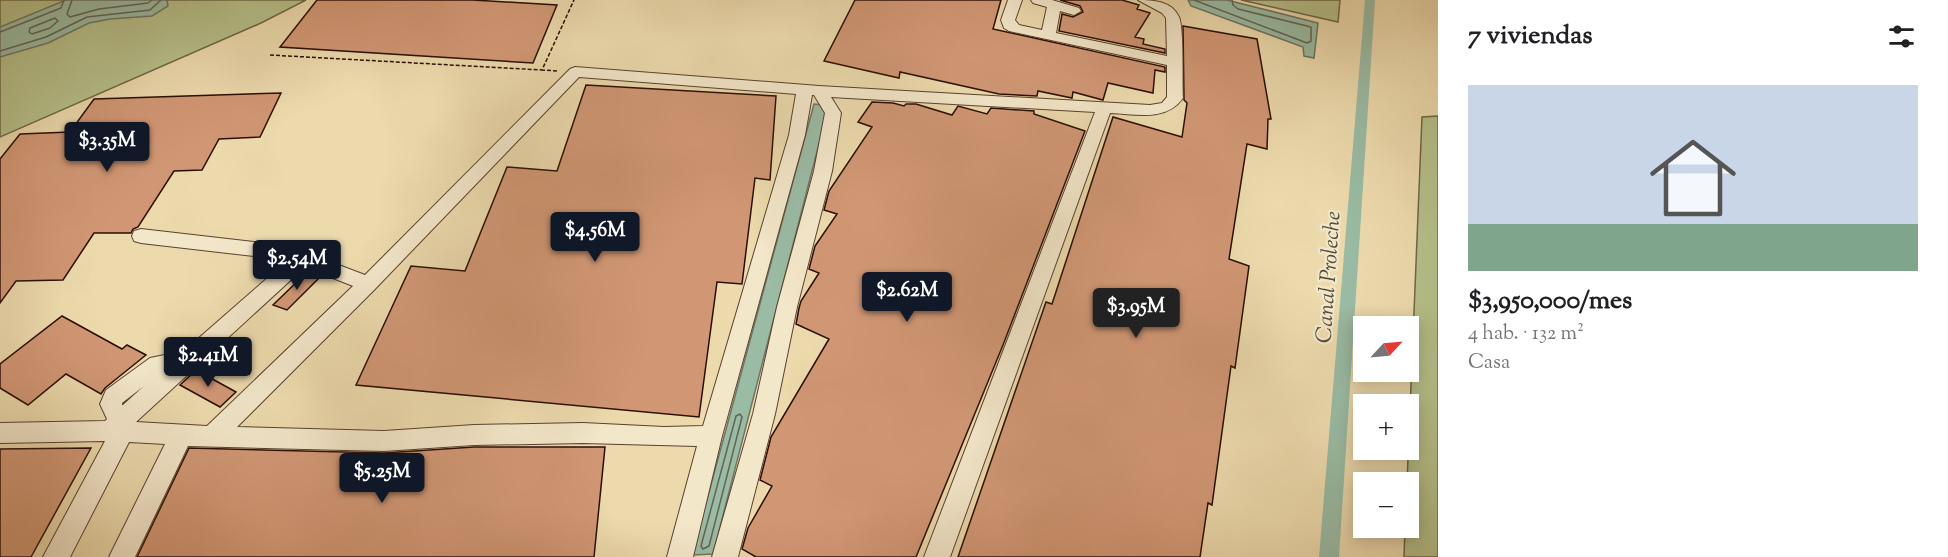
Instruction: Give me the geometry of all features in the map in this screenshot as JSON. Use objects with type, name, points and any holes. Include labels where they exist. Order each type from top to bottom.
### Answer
[{"type":"lane","points":[[1015,0],[1008,20],[1009,25],[1014,28],[1172,62]]},
{"type":"lane","points":[[1038,0],[1074,11]]},
{"type":"lane","points":[[212,437],[368,284],[575,72],[812,90],[1150,110],[1167,107],[1175,98],[1172,62],[1173,18],[1167,10],[1145,0]]},
{"type":"lane","points":[[1048,36],[1054,5]]},
{"type":"lane","points":[[680,557],[711,436],[812,90]]},
{"type":"lane","points":[[725,557],[764,414],[788,307],[823,171],[833,113],[829,103],[812,90]]},
{"type":"lane","points":[[937,557],[1104,108]]},
{"type":"lane","points":[[141,236],[278,251],[303,258],[368,284]]},
{"type":"lane","points":[[56,557],[120,427],[190,359],[303,258]]},
{"type":"lane","points":[[0,433],[120,427],[212,437],[384,441],[529,434],[711,436]]},
{"type":"lane","points":[[122,557],[182,434]]},
{"type":"path","points":[[542,70],[574,0]]},
{"type":"path","points":[[270,55],[575,72]]},
{"type":"shaded area","points":[[0,0],[306,0],[261,23],[0,137]]},
{"type":"shaded area","points":[[1241,0],[1340,0],[1338,22]]},
{"type":"shaded area","points":[[1438,116],[1438,557],[1404,557],[1405,538],[1419,538],[1419,472],[1407,472],[1408,460],[1419,460],[1419,394],[1411,394],[1411,382],[1419,382],[1419,316],[1414,316],[1422,117]]},
{"type":"water","points":[[66,0],[167,0],[168,6],[152,16],[89,23],[48,43],[0,57],[0,27]]},
{"type":"water","points":[[1188,0],[1227,0],[1318,23],[1314,58],[1304,56],[1303,47],[1191,6]]},
{"type":"water","points":[[814,104],[823,105],[827,113],[713,554],[692,555]]},
{"type":"building","points":[[317,0],[473,0],[557,5],[533,63],[280,47]]},
{"type":"building","points":[[855,0],[1001,0],[993,29],[1165,67],[1165,72],[1155,70],[1153,93],[1108,83],[1103,100],[1073,92],[1072,98],[1038,91],[1037,96],[999,94],[900,72],[899,78],[824,61]]},
{"type":"building","points":[[1060,0],[1122,0],[1139,5],[1137,9],[1150,13],[1135,37],[1144,39],[1143,44],[1165,49],[1165,53],[1059,31],[1062,14],[1073,17],[1083,12],[1080,6]]},
{"type":"building","points":[[1183,26],[1257,39],[1271,119],[1268,119],[1267,149],[1247,144],[1229,259],[1249,266],[1235,368],[1231,366],[1212,505],[1208,503],[1200,557],[958,557],[1046,302],[1052,304],[1113,117],[1182,137],[1187,103],[1184,100]]},
{"type":"building","points":[[586,85],[776,96],[770,180],[755,178],[742,284],[717,282],[699,417],[356,385],[411,266],[465,271],[507,167],[557,171]]},
{"type":"building","points":[[281,93],[260,137],[219,139],[202,170],[174,171],[138,227],[131,233],[94,233],[63,280],[16,281],[0,303],[0,159],[20,134],[70,132],[94,99]]},
{"type":"building","points":[[872,102],[904,106],[916,104],[952,115],[958,106],[987,114],[991,108],[1034,111],[1034,114],[1085,131],[1003,345],[916,557],[756,557],[742,549],[748,528],[772,486],[760,480],[771,437],[829,339],[796,324],[799,308],[819,273],[809,269],[815,246],[837,214],[824,210],[829,191],[872,127],[858,122]]},
{"type":"building","points":[[308,271],[321,276],[287,310],[273,305]]},
{"type":"building","points":[[62,316],[122,349],[127,345],[146,355],[105,388],[101,394],[66,374],[28,405],[0,388],[0,364]]},
{"type":"building","points":[[196,370],[236,392],[220,407],[180,385]]},
{"type":"building","points":[[474,447],[605,447],[594,557],[137,557],[189,448],[384,453]]},
{"type":"building","points":[[91,448],[31,557],[0,557],[0,449]]},
{"type":"waterway","name":"Canal Proleche","points":[[1329,557],[1370,0]]}]
